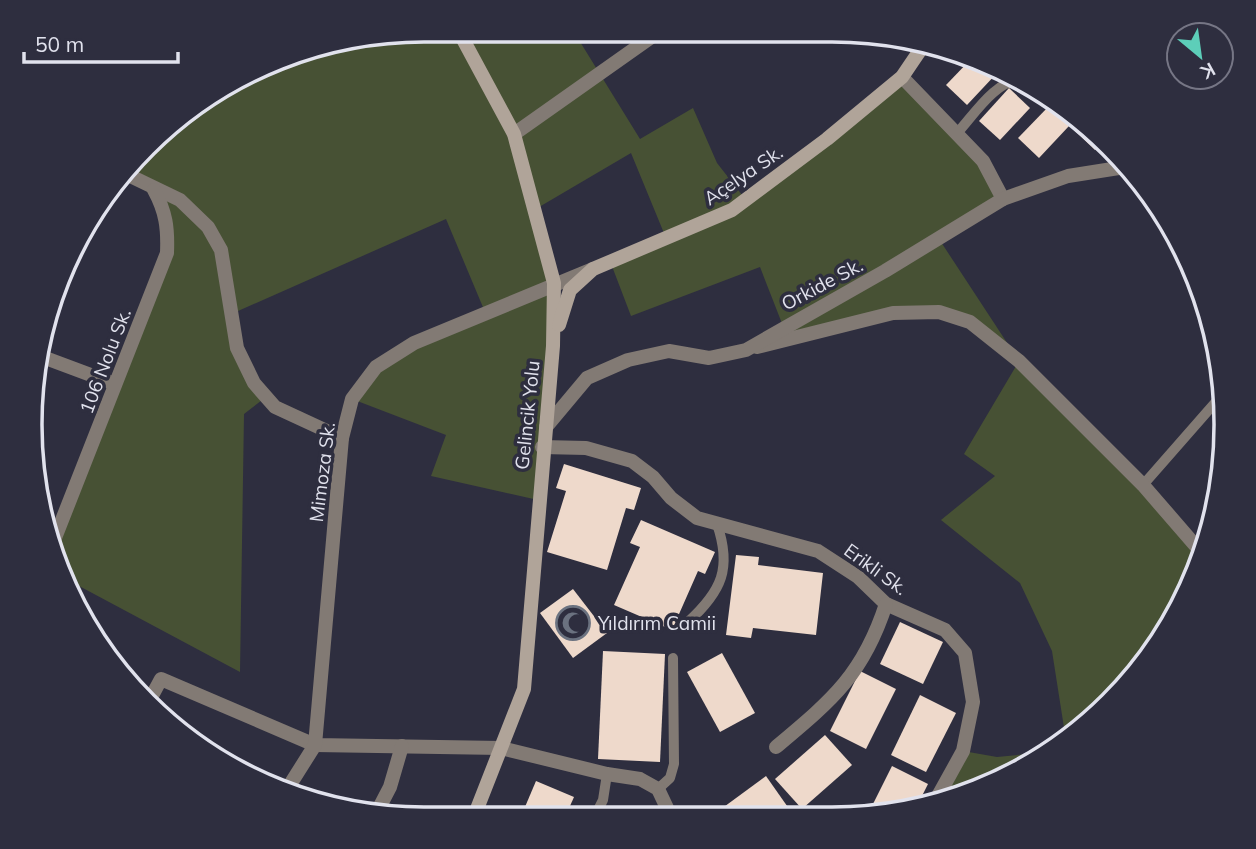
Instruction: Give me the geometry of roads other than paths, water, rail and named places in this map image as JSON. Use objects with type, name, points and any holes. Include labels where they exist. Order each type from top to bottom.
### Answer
[{"type":"main road","name":"Gelincik Yolu","points":[[464,42],[514,134],[554,283],[553,346],[542,447],[524,689],[478,807]]},
{"type":"main road","name":"Açelya Sk.","points":[[553,346],[570,290],[593,269],[733,210],[827,139],[902,77],[919,52]]},
{"type":"street","points":[[514,134],[644,42]]},
{"type":"street","points":[[902,77],[984,161],[1003,199]]},
{"type":"street","name":"Orkide Sk.","points":[[546,427],[587,379],[628,360],[669,351],[709,358],[746,350],[886,271],[1003,199],[1068,176],[1116,168]]},
{"type":"street","points":[[132,178],[180,201],[208,227],[221,250],[237,348],[254,383],[275,407],[342,438]]},
{"type":"street","name":"106 Nolu Sk.","points":[[57,532],[167,253],[168,228],[164,209],[154,190]]},
{"type":"street","name":"Mimoza Sk.","points":[[315,745],[342,438],[352,399],[376,367],[414,343],[593,269]]},
{"type":"street","points":[[746,350],[893,313],[939,312],[970,322],[1019,361],[1143,485],[1195,545]]},
{"type":"street","points":[[48,359],[115,384]]},
{"type":"street","name":"Erikli Sk.","points":[[542,447],[586,448],[632,461],[688,511],[717,524],[818,551],[858,578],[886,604],[945,630],[965,653],[973,702],[963,751],[941,791]]},
{"type":"street","points":[[776,747],[821,709],[861,665],[875,639],[886,604]]},
{"type":"street","points":[[153,694],[161,678],[315,745],[501,748],[607,774],[640,779],[658,789],[667,807]]},
{"type":"street","points":[[291,783],[315,745]]},
{"type":"street","points":[[381,804],[390,787],[401,746]]},
{"type":"lane","points":[[958,132],[1005,83]]},
{"type":"lane","points":[[1143,485],[1213,404]]},
{"type":"lane","points":[[688,622],[708,604],[723,570],[726,549],[717,524]]},
{"type":"lane","points":[[658,789],[670,778],[674,764],[673,658]]},
{"type":"lane","points":[[600,807],[607,774]]},
{"type":"place","name":"Yıldırım Camii","points":[[573,623]]}]
